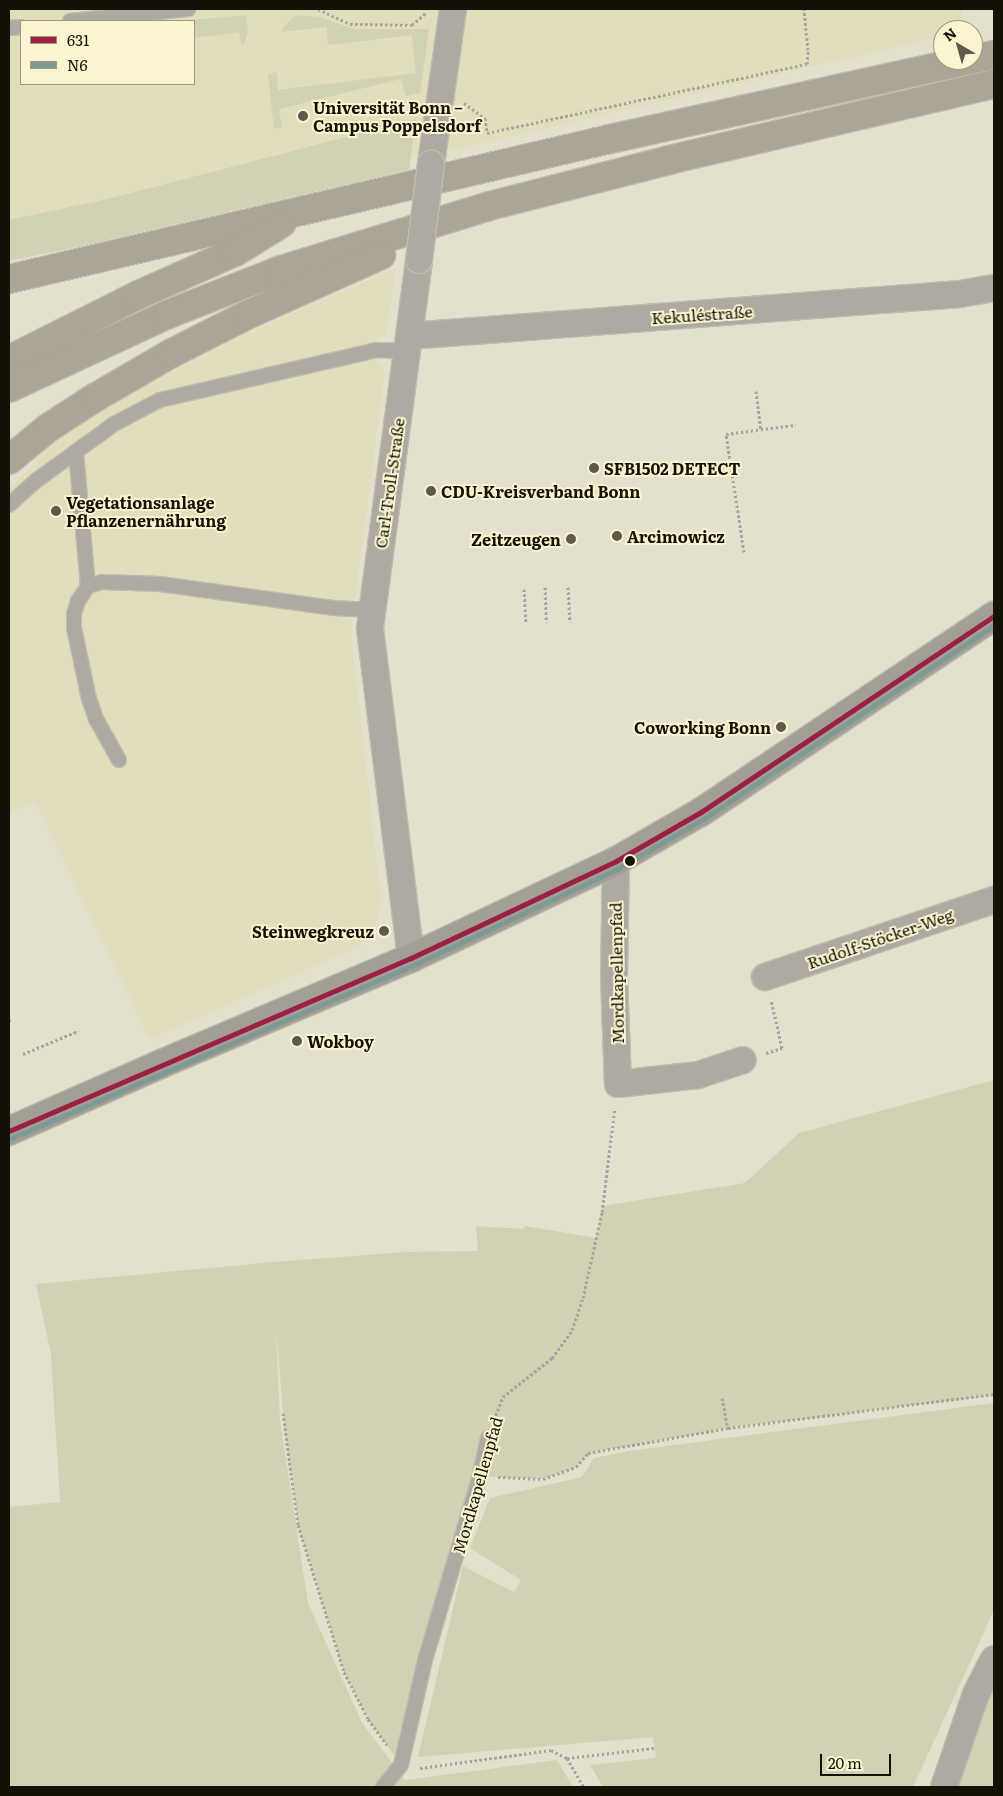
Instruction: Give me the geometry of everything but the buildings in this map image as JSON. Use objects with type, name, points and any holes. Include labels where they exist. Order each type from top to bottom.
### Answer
[{"type":"highway","points":[[9,279],[773,102],[933,68]]},
{"type":"highway","points":[[9,388],[166,315],[278,271],[489,206],[669,160],[994,84]]},
{"type":"highway","points":[[9,460],[48,428],[172,353],[247,315],[489,206]]},
{"type":"highway","points":[[9,360],[136,296],[235,252],[302,210]]},
{"type":"street","name":"Carl-Troll-Straße","points":[[411,958],[370,628],[430,164],[453,9]]},
{"type":"street","name":"Kekuléstraße","points":[[408,343],[960,294],[994,288]]},
{"type":"street","points":[[9,1131],[411,958],[616,861],[701,812],[994,616]]},
{"type":"street","name":"Mordkapellenpfad","points":[[616,861],[614,976],[618,1084]]},
{"type":"street","name":"Rudolf-Stöcker-Weg","points":[[765,977],[994,900]]},
{"type":"street","points":[[618,1084],[698,1075],[743,1060]]},
{"type":"street","points":[[944,1787],[976,1694],[994,1659]]},
{"type":"lane","points":[[78,20],[156,10],[188,9]]},
{"type":"lane","points":[[9,505],[37,480],[114,424],[160,400],[408,343]]},
{"type":"lane","points":[[76,452],[88,586],[78,601],[74,614],[74,628],[89,699],[96,719],[119,760]]},
{"type":"lane","points":[[88,586],[102,582],[160,584],[334,608],[372,610]]},
{"type":"lane","name":"Mordkapellenpfad","points":[[383,1787],[401,1765],[425,1660],[480,1476],[488,1438]]},
{"type":"path","points":[[318,9],[350,24],[403,25],[412,25],[431,9]]},
{"type":"path","points":[[441,87],[485,118],[487,133],[516,127],[806,64],[808,50],[804,9]]},
{"type":"path","points":[[756,391],[761,430]]},
{"type":"path","points":[[744,552],[726,434],[795,425]]},
{"type":"path","points":[[545,587],[546,622]]},
{"type":"path","points":[[568,587],[570,622]]},
{"type":"path","points":[[524,589],[526,623]]},
{"type":"path","points":[[743,1060],[782,1048],[765,977]]},
{"type":"path","points":[[23,1054],[78,1031]]},
{"type":"path","name":"Mordkapellenpfad","points":[[488,1438],[503,1398],[552,1358],[572,1330],[583,1298],[602,1212],[618,1084]]},
{"type":"path","points":[[480,1476],[543,1479],[576,1467],[588,1453],[728,1428],[994,1394]]},
{"type":"path","points":[[722,1398],[728,1428]]},
{"type":"path","points":[[283,1413],[298,1525],[344,1672],[368,1719],[401,1765],[417,1769],[551,1750],[567,1758],[655,1748]]},
{"type":"path","points":[[567,1758],[584,1787]]},
{"type":"shaded area","name":"Universität Bonn – Campus Poppelsdorf","points":[[9,9],[962,9],[963,20],[933,20],[933,38],[456,149],[403,155],[9,238]]},
{"type":"shaded area","points":[[396,268],[386,334],[378,339],[376,361],[385,371],[355,599],[335,600],[332,617],[353,620],[351,633],[381,901],[377,919],[370,937],[357,947],[150,1039],[35,801],[9,813],[9,488],[38,462],[35,458],[77,427],[120,400],[236,338]]},
{"type":"green space","points":[[246,15],[248,32],[244,44],[241,44],[239,32],[195,38],[194,20]]},
{"type":"green space","points":[[295,15],[320,17],[354,29],[429,29],[420,93],[406,96],[401,79],[279,109],[282,127],[274,129],[268,74],[277,72],[278,90],[416,73],[412,35],[328,45],[327,27],[282,32],[282,29]]},
{"type":"green space","points":[[416,119],[409,170],[78,247],[9,261],[9,220],[112,198]]},
{"type":"green space","points":[[994,1080],[994,1395],[728,1428],[588,1453],[576,1467],[543,1479],[480,1476],[401,1765],[368,1719],[344,1672],[298,1525],[283,1413],[276,1326],[280,1420],[308,1603],[362,1723],[405,1780],[557,1760],[573,1787],[9,1787],[9,1507],[60,1502],[51,1354],[36,1284],[407,1252],[478,1251],[476,1226],[524,1229],[525,1226],[591,1237],[596,1240],[602,1206],[745,1183],[799,1133]]},
{"type":"green space","points":[[994,1403],[994,1610],[913,1787],[603,1787],[590,1765],[656,1758],[653,1737],[418,1757],[463,1566],[514,1592],[521,1580],[470,1548],[490,1498],[582,1477],[594,1458],[629,1451]]},
{"type":"green space","points":[[994,1688],[994,1787],[954,1787],[961,1767]]},
{"type":"transit line","name":"631","points":[[9,1131],[411,958],[616,861],[701,812],[994,616]]},
{"type":"transit line","name":"N6","points":[[12,1138],[414,965],[619,868],[705,818],[994,625]]},
{"type":"place","name":"Universität Bonn – Campus Poppelsdorf","points":[[303,116]]},
{"type":"place","name":"SFB1502 DETECT","points":[[594,468]]},
{"type":"place","name":"CDU-Kreisverband Bonn","points":[[431,491]]},
{"type":"place","name":"Vegetationsanlage Pflanzenernährung","points":[[56,511]]},
{"type":"place","name":"Arcimowicz","points":[[617,536]]},
{"type":"place","name":"Zeitzeugen","points":[[571,539]]},
{"type":"place","name":"Coworking Bonn","points":[[781,727]]},
{"type":"place","name":"Steinwegkreuz","points":[[384,931]]},
{"type":"place","name":"Wokboy","points":[[297,1041]]}]
